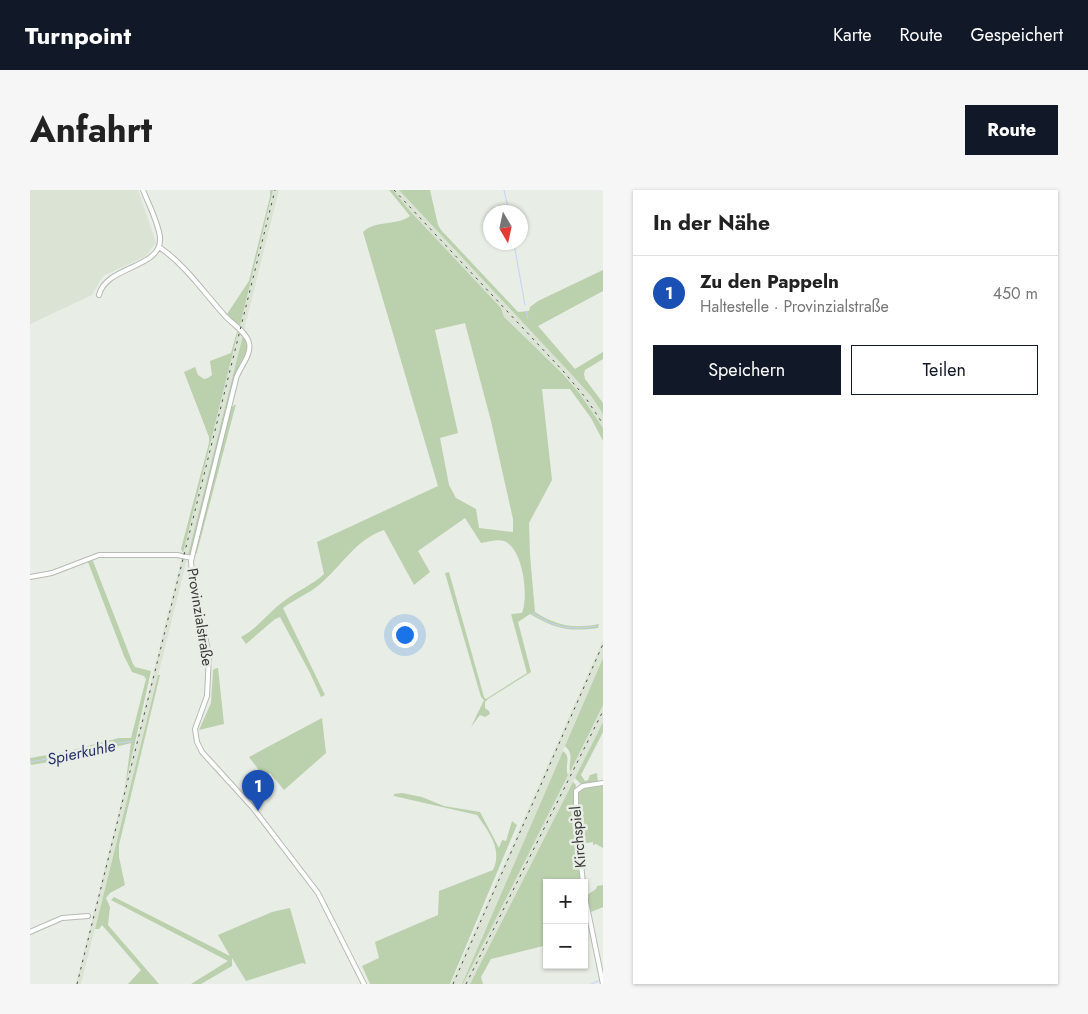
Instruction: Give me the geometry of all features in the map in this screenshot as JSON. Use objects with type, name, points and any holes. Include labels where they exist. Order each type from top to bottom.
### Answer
[{"type":"street","points":[[99,295],[102,287],[108,280],[148,259],[158,247],[159,234],[143,190]]},
{"type":"street","name":"Provinzialstraße","points":[[158,247],[174,259],[196,281],[225,316],[246,337],[249,346],[249,353],[236,379],[192,558],[192,577],[210,659],[208,696],[196,726],[198,744],[202,752],[255,810],[318,893],[364,984]]},
{"type":"street","points":[[30,577],[52,573],[99,555],[177,555],[192,558]]},
{"type":"street","name":"Kirchspiel","points":[[582,879],[576,816],[576,791],[583,786],[603,782]]},
{"type":"street","points":[[588,911],[603,984]]},
{"type":"street","points":[[30,932],[62,918],[88,916]]},
{"type":"shaded area","points":[[30,190],[138,190],[156,243],[146,256],[103,276],[92,295],[30,324]]},
{"type":"shaded area","points":[[273,190],[279,190],[81,984],[76,984]]},
{"type":"shaded area","points":[[393,190],[399,190],[592,396],[603,414],[603,428],[564,374],[504,317],[501,308],[410,211]]},
{"type":"shaded area","points":[[603,640],[603,658],[462,984],[451,984]]},
{"type":"shaded area","points":[[603,705],[603,722],[573,782],[470,984],[463,984]]},
{"type":"green space","points":[[270,190],[273,190],[240,325],[227,314],[249,281],[270,197]]},
{"type":"green space","points":[[389,190],[393,190],[410,211],[501,308],[504,317],[563,374],[580,394],[603,428],[603,441],[591,418],[570,389],[542,389],[552,480],[529,523],[535,612],[558,623],[573,626],[599,624],[598,628],[579,630],[562,628],[530,614],[518,622],[531,672],[488,699],[485,702],[485,708],[490,714],[485,717],[480,715],[471,727],[484,700],[481,697],[445,573],[449,572],[486,699],[527,673],[511,614],[522,613],[525,596],[520,562],[511,545],[502,540],[481,543],[465,518],[418,551],[430,572],[414,585],[384,530],[365,540],[319,585],[283,608],[325,695],[321,697],[280,617],[275,619],[246,644],[241,637],[253,629],[284,601],[324,574],[317,542],[438,486],[363,232],[368,228],[399,221],[410,216]],"holes":[[[465,323],[491,421],[513,519],[513,532],[479,528],[476,509],[456,498],[449,485],[440,438],[458,433],[435,330]]]},
{"type":"green space","points":[[399,190],[430,190],[438,225],[441,230],[518,312],[529,311],[530,307],[538,301],[603,270],[603,291],[538,326],[575,369],[603,352],[603,359],[585,370],[584,374],[585,379],[603,403],[603,414],[592,397],[573,376]]},
{"type":"green space","points":[[237,332],[183,553],[181,549],[209,443],[209,437],[184,372],[195,367],[198,375],[204,379],[212,375],[210,361],[231,353]]},
{"type":"green space","points":[[243,335],[248,348],[234,381],[192,553],[188,555]]},
{"type":"green space","points":[[236,404],[198,554],[195,552],[229,415],[232,407]]},
{"type":"green space","points":[[93,561],[133,664],[135,667],[151,671],[125,787],[131,743],[68,759],[31,765],[30,758],[64,752],[119,738],[131,738],[146,679],[144,676],[132,672],[124,656],[88,562]]},
{"type":"green space","points":[[603,658],[603,705],[570,772],[570,752],[565,746]]},
{"type":"green space","points":[[218,668],[224,724],[199,730],[211,703],[213,671]]},
{"type":"green space","points":[[158,675],[160,675],[119,845],[119,857],[125,885],[110,893],[106,898],[110,907],[108,925],[159,984],[128,984],[141,970],[102,925],[99,929],[95,929]]},
{"type":"green space","points":[[322,718],[326,753],[284,790],[270,773],[264,777],[249,757]]},
{"type":"green space","points":[[603,722],[603,732],[581,775],[585,781],[588,780],[590,775],[597,773],[598,782],[582,785],[575,778]]},
{"type":"green space","points":[[563,751],[567,756],[568,775],[462,984]]},
{"type":"green space","points":[[573,782],[576,785],[574,799],[581,877],[579,879],[543,879],[543,946],[491,959],[481,977],[483,984],[470,984]]},
{"type":"green space","points":[[603,784],[603,848],[596,844],[593,845],[593,842],[580,844],[578,791],[583,788]]},
{"type":"green space","points":[[402,793],[422,797],[444,806],[480,812],[499,848],[502,840],[506,841],[512,821],[517,825],[450,984],[370,984],[362,966],[379,958],[375,942],[438,915],[439,891],[493,870],[496,862],[493,841],[477,815],[394,796],[394,794]]},
{"type":"green space","points":[[603,885],[603,907],[591,912],[588,894],[596,889],[597,886]]},
{"type":"green space","points":[[114,897],[230,956],[218,935],[272,912],[290,908],[306,964],[302,963],[246,981],[232,958],[232,966],[201,984],[191,984],[228,961],[111,900]]},
{"type":"waterway","points":[[504,190],[507,205]]},
{"type":"waterway","points":[[515,250],[525,305]]},
{"type":"waterway","points":[[526,311],[528,319]]},
{"type":"waterway","points":[[532,613],[562,627],[596,626]]},
{"type":"waterway","name":"Spierkuhle","points":[[30,762],[69,755],[110,744],[133,741]]},
{"type":"waterway","points":[[591,984],[601,980]]},
{"type":"railway","points":[[77,984],[275,190]]},
{"type":"railway","points":[[394,190],[563,371],[585,397],[603,424]]},
{"type":"railway","points":[[453,984],[603,644]]},
{"type":"railway","points":[[466,984],[603,711]]},
{"type":"place","name":"Zu den Pappeln","points":[[258,811]]}]
